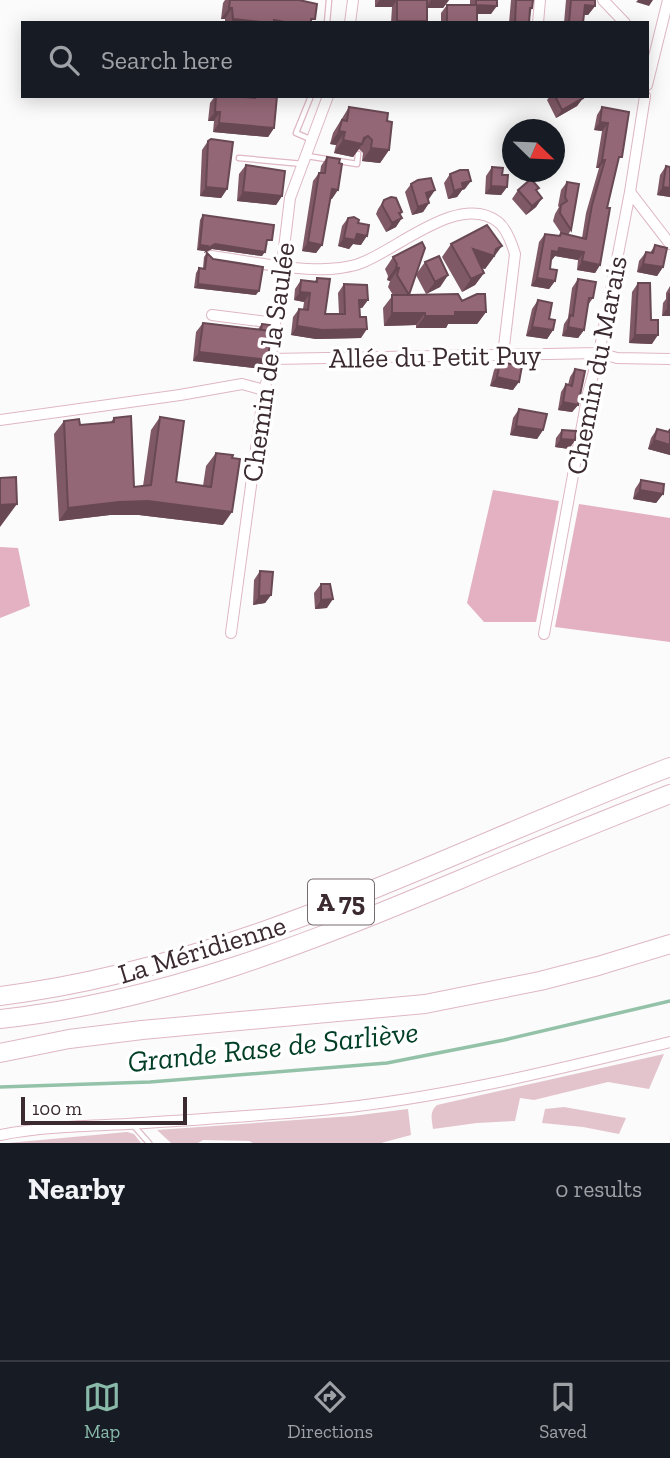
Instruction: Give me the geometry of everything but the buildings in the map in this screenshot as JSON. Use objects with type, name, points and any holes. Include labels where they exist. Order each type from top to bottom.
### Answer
[{"type":"highway","name":"La Méridienne","points":[[0,996],[84,984],[151,968],[238,942],[670,768]]},
{"type":"highway","name":"La Méridienne","points":[[0,1019],[121,1000],[205,977],[295,947],[670,794]]},
{"type":"highway","points":[[0,1053],[69,1039],[142,1030],[425,1004],[540,981],[670,944]]},
{"type":"highway","points":[[0,1041],[69,1039]]},
{"type":"street","points":[[350,21],[353,0]]},
{"type":"street","points":[[538,21],[540,0]]},
{"type":"street","points":[[603,0],[623,21]]},
{"type":"street","points":[[649,69],[652,45],[668,0]]},
{"type":"street","name":"Chemin de la Saulée","points":[[231,633],[264,390],[269,374],[290,198],[327,98]]},
{"type":"street","name":"Chemin du Marais","points":[[544,634],[588,393],[600,353],[645,98]]},
{"type":"street","points":[[630,192],[670,244]]},
{"type":"street","points":[[211,256],[283,265],[337,268],[360,264],[445,219],[466,213],[482,215],[498,222],[510,240],[515,254],[503,355]]},
{"type":"street","points":[[212,316],[275,323]]},
{"type":"street","name":"Allée du Petit Puy","points":[[271,359],[600,353],[617,358],[670,359]]},
{"type":"street","points":[[0,420],[242,384],[264,390]]},
{"type":"street","points":[[0,1135],[383,1103],[468,1089],[670,1042]]},
{"type":"lane","points":[[327,21],[329,0]]},
{"type":"lane","points":[[309,98],[296,133],[311,140]]},
{"type":"lane","points":[[239,159],[357,164],[358,154]]},
{"type":"lane","points":[[132,1124],[149,1143]]},
{"type":"shaded area","points":[[493,490],[559,501],[536,622],[484,622],[467,603]]},
{"type":"shaded area","points":[[579,504],[670,518],[670,642],[555,627]]},
{"type":"shaded area","points":[[0,547],[18,548],[30,606],[0,618]]},
{"type":"shaded area","points":[[664,1054],[649,1089],[608,1082],[534,1100],[520,1098],[515,1121],[433,1129],[432,1113],[437,1105]]},
{"type":"shaded area","points":[[564,1107],[626,1118],[619,1134],[542,1123],[545,1109]]},
{"type":"shaded area","points":[[408,1109],[411,1135],[381,1143],[253,1143],[203,1140],[198,1143],[171,1143],[157,1130],[352,1116]]},
{"type":"shaded area","points":[[127,1132],[134,1134],[141,1143],[8,1143]]},
{"type":"waterway","name":"Grande Rase de Sarliève","points":[[0,1087],[150,1082],[387,1063],[504,1040],[670,1001]]}]
